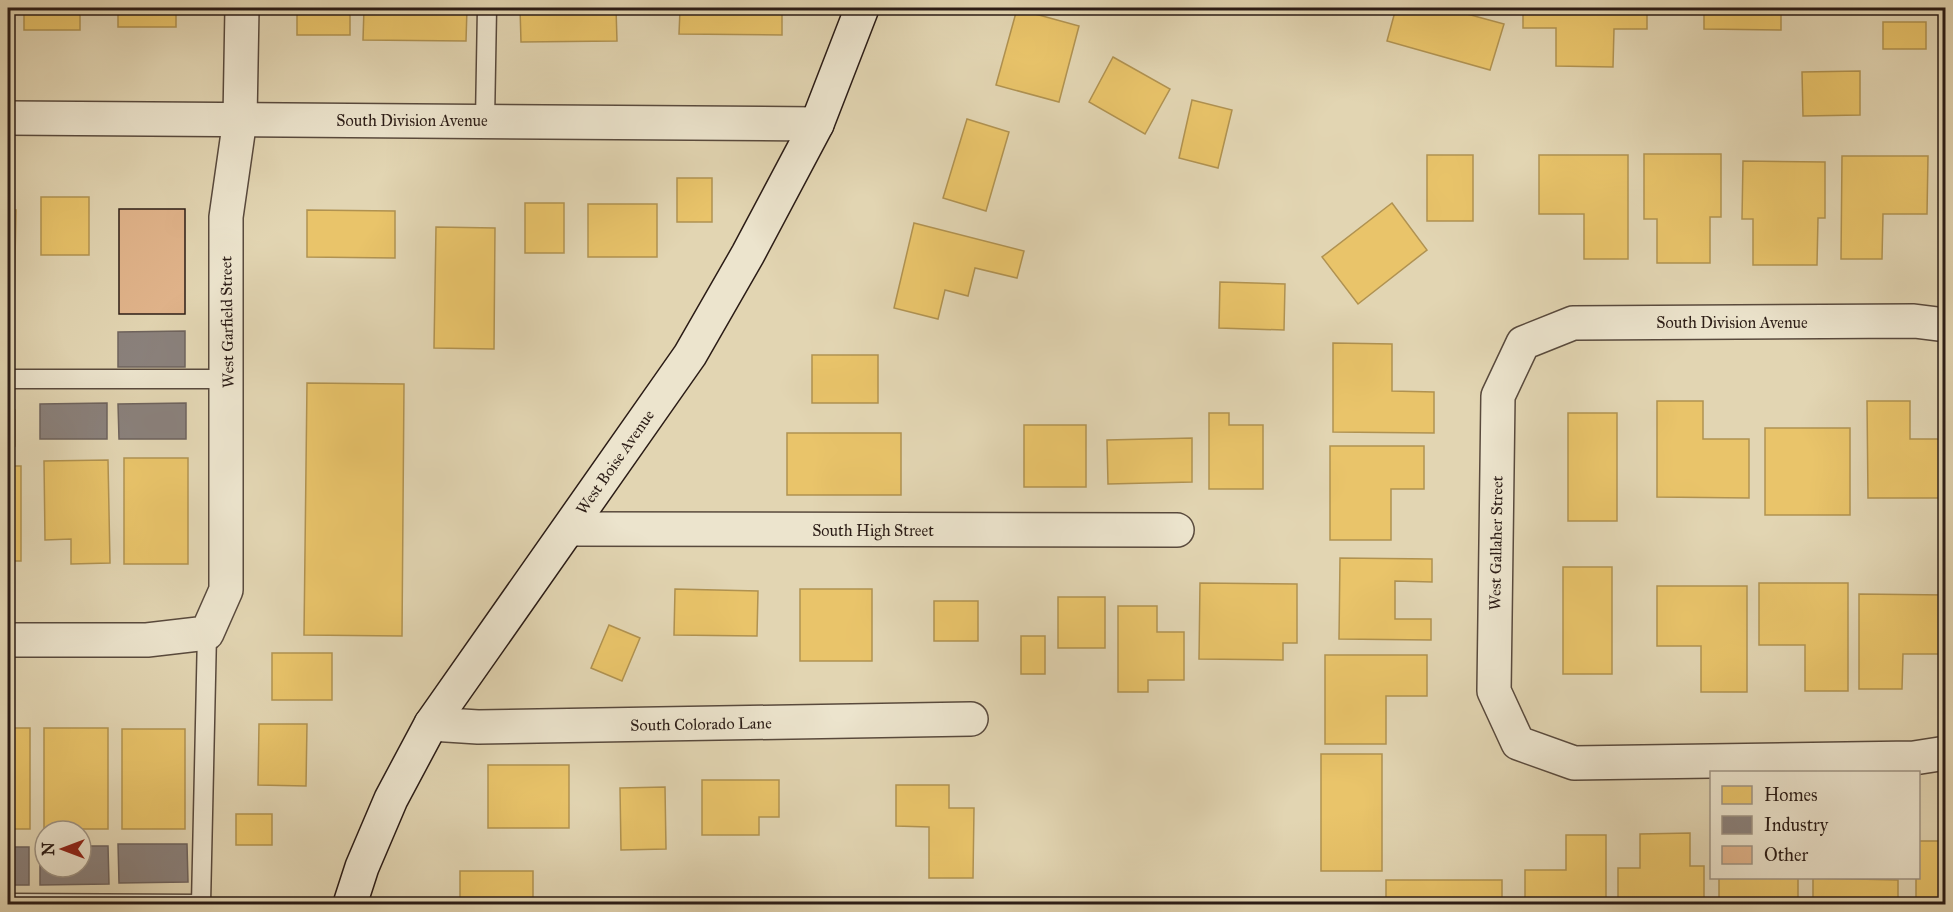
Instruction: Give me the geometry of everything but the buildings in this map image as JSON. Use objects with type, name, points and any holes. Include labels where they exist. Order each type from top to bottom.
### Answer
[{"type":"street","name":"West Garfield Street","points":[[207,633],[226,590],[226,217],[240,119],[242,8]]},
{"type":"street","name":"West Boise Avenue","points":[[350,904],[362,867],[391,799],[431,724],[690,355],[748,254],[816,124],[862,8]]},
{"type":"street","name":"South Division Avenue","points":[[8,118],[816,124]]},
{"type":"street","name":"South Division Avenue","points":[[1523,343],[1573,323],[1914,321],[1946,325]]},
{"type":"street","name":"West Gallaher Street","points":[[1523,343],[1498,396],[1494,691],[1518,743],[1574,763],[1914,758],[1946,753]]},
{"type":"street","name":"South High Street","points":[[569,529],[1177,530]]},
{"type":"street","points":[[8,640],[147,640],[207,633]]},
{"type":"street","name":"South Colorado Lane","points":[[431,724],[478,727],[971,719]]},
{"type":"lane","points":[[485,121],[487,8]]},
{"type":"lane","points":[[8,379],[227,379]]},
{"type":"lane","points":[[8,903],[201,904],[207,633]]}]
